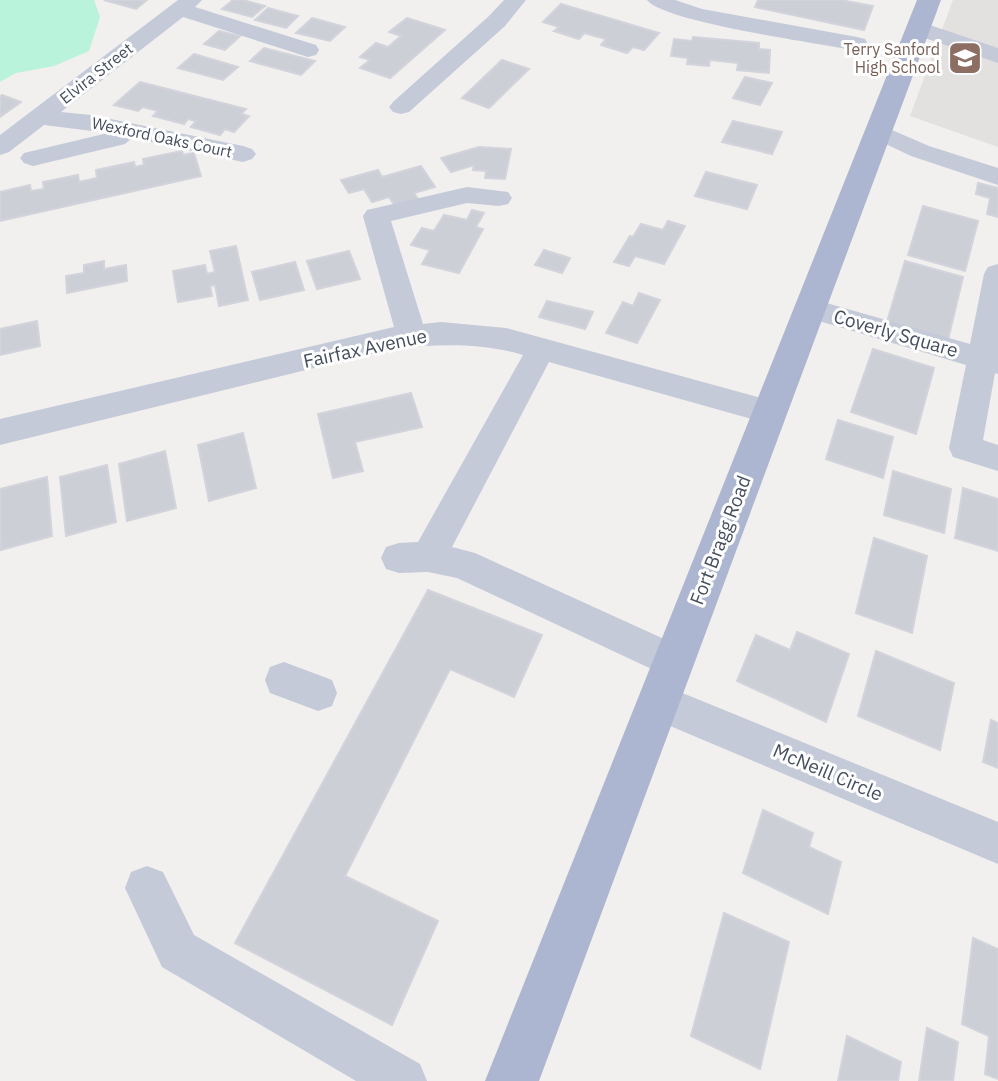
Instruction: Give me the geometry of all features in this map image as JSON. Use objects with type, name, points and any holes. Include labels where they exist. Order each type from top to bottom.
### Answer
[{"type":"main road","name":"Fort Bragg Road","points":[[512,1081],[923,10]]},
{"type":"street","points":[[401,107],[497,21],[515,0]]},
{"type":"street","points":[[658,0],[674,8],[701,15],[857,44]]},
{"type":"street","points":[[185,5],[236,24],[259,36],[308,50]]},
{"type":"street","name":"Elvira Street","points":[[0,146],[185,5]]},
{"type":"street","points":[[923,10],[998,41]]},
{"type":"street","points":[[923,10],[998,56]]},
{"type":"street","name":"Wexford Oaks Court","points":[[39,117],[91,122],[243,154]]},
{"type":"street","points":[[33,158],[116,139],[127,130]]},
{"type":"street","points":[[878,131],[922,136],[998,158]]},
{"type":"street","points":[[878,131],[920,151],[998,177]]},
{"type":"street","points":[[411,335],[376,216],[467,195],[499,198]]},
{"type":"street","name":"Coverly Square","points":[[998,274],[990,360],[965,448],[998,458]]},
{"type":"street","name":"Coverly Square","points":[[809,308],[990,360]]},
{"type":"street","name":"Fairfax Avenue","points":[[0,432],[411,335],[474,334],[541,349],[769,412]]},
{"type":"street","points":[[541,349],[413,558],[462,564],[673,661]]},
{"type":"street","name":"McNeill Circle","points":[[658,702],[998,843]]},
{"type":"street","points":[[147,888],[178,951],[403,1081]]},
{"type":"shaded area","name":"Terry Sanford High School","points":[[953,0],[998,0],[998,147],[910,116]]},
{"type":"green space","points":[[0,0],[94,0],[100,17],[89,51],[54,66],[16,73],[0,82]]},
{"type":"building","points":[[104,0],[147,0],[136,9]]},
{"type":"building","points":[[233,0],[265,6],[252,17],[222,9]]},
{"type":"building","points":[[758,0],[841,0],[873,6],[864,30],[755,7]]},
{"type":"building","points":[[561,4],[659,33],[644,50],[633,47],[627,53],[601,45],[606,39],[584,33],[579,39],[554,31],[559,27],[543,22]]},
{"type":"building","points":[[268,8],[298,16],[286,28],[255,20]]},
{"type":"building","points":[[312,18],[345,27],[330,41],[296,33]]},
{"type":"building","points":[[407,18],[445,30],[390,78],[360,68],[370,60],[360,57],[376,43],[388,47],[401,36],[389,32]]},
{"type":"building","points":[[219,31],[240,36],[225,50],[204,44]]},
{"type":"building","points":[[693,37],[759,43],[759,49],[770,50],[769,73],[737,70],[738,63],[710,60],[709,66],[687,64],[688,58],[671,56],[674,39],[692,41]]},
{"type":"building","points":[[264,48],[315,61],[301,75],[250,61]]},
{"type":"building","points":[[194,54],[238,67],[223,80],[178,68]]},
{"type":"building","points":[[502,60],[529,69],[489,108],[462,98]]},
{"type":"building","points":[[745,77],[772,83],[760,105],[733,98]]},
{"type":"building","points":[[140,82],[246,109],[241,114],[249,116],[234,132],[225,129],[220,135],[191,127],[196,121],[188,119],[184,124],[153,116],[158,111],[143,107],[138,111],[114,105]]},
{"type":"building","points":[[2,95],[21,102],[0,117],[0,97]]},
{"type":"building","points":[[733,121],[782,132],[772,154],[722,142]]},
{"type":"building","points":[[479,147],[511,149],[505,179],[485,178],[486,171],[473,170],[474,165],[451,172],[441,158]]},
{"type":"building","points":[[182,151],[183,155],[194,153],[201,176],[0,221],[0,192],[30,185],[31,191],[44,189],[43,182],[78,175],[79,182],[97,178],[96,170],[134,162],[135,167],[144,165],[143,159]]},
{"type":"building","points":[[421,166],[435,187],[414,193],[418,199],[395,206],[389,197],[372,202],[364,189],[349,193],[341,180],[378,170],[382,177]]},
{"type":"building","points":[[706,172],[757,185],[747,209],[695,196]]},
{"type":"building","points":[[978,183],[998,188],[998,217],[987,214],[990,198],[976,194]]},
{"type":"building","points":[[923,206],[978,221],[965,271],[908,255]]},
{"type":"building","points":[[472,210],[484,213],[476,227],[483,229],[459,273],[422,264],[430,250],[411,245],[422,228],[434,231],[444,215],[467,220]]},
{"type":"building","points":[[668,221],[685,226],[664,264],[635,256],[629,266],[614,262],[641,224],[663,230]]},
{"type":"building","points":[[236,246],[248,300],[219,306],[215,285],[210,286],[212,296],[178,302],[173,271],[205,265],[207,274],[215,272],[210,251]]},
{"type":"building","points":[[544,250],[570,258],[562,273],[535,265]]},
{"type":"building","points":[[349,251],[360,279],[317,289],[307,261]]},
{"type":"building","points":[[104,261],[104,269],[126,265],[127,281],[67,293],[66,276],[84,273],[84,265]]},
{"type":"building","points":[[905,261],[963,277],[948,340],[887,322]]},
{"type":"building","points":[[295,262],[304,290],[260,300],[252,272]]},
{"type":"building","points":[[639,293],[660,300],[637,343],[606,333],[623,302],[633,306]]},
{"type":"building","points":[[547,301],[593,312],[585,329],[539,317]]},
{"type":"building","points":[[37,321],[40,346],[0,355],[0,329]]},
{"type":"building","points":[[873,349],[934,368],[916,434],[851,412]]},
{"type":"building","points":[[411,393],[422,427],[355,442],[363,471],[333,478],[318,414]]},
{"type":"building","points":[[838,420],[893,437],[883,478],[826,459]]},
{"type":"building","points":[[243,433],[256,488],[209,501],[198,445]]},
{"type":"building","points":[[165,451],[176,508],[127,521],[119,464]]},
{"type":"building","points":[[107,465],[116,522],[66,536],[60,477]]},
{"type":"building","points":[[893,471],[951,489],[944,533],[884,515]]},
{"type":"building","points":[[47,477],[52,536],[1,550],[0,489]]},
{"type":"building","points":[[963,488],[998,499],[998,551],[955,538]]},
{"type":"building","points":[[874,538],[927,556],[912,633],[856,613]]},
{"type":"building","points":[[428,590],[542,635],[514,697],[450,669],[345,876],[438,921],[392,1025],[235,943]]},
{"type":"building","points":[[797,632],[849,654],[826,722],[737,681],[756,635],[790,650]]},
{"type":"building","points":[[876,651],[954,683],[940,750],[858,716]]},
{"type":"building","points":[[991,720],[998,723],[998,768],[983,762]]},
{"type":"building","points":[[763,810],[813,833],[809,847],[841,862],[828,914],[743,873]]},
{"type":"building","points":[[724,913],[789,942],[760,1069],[691,1036]]},
{"type":"building","points":[[973,938],[998,949],[998,1079],[985,1074],[989,1036],[962,1024]]},
{"type":"building","points":[[927,1028],[958,1042],[953,1081],[919,1081]]},
{"type":"building","points":[[847,1036],[901,1062],[898,1081],[838,1081]]},
{"type":"place","name":"Terry Sanford High School","points":[[965,58]]}]
